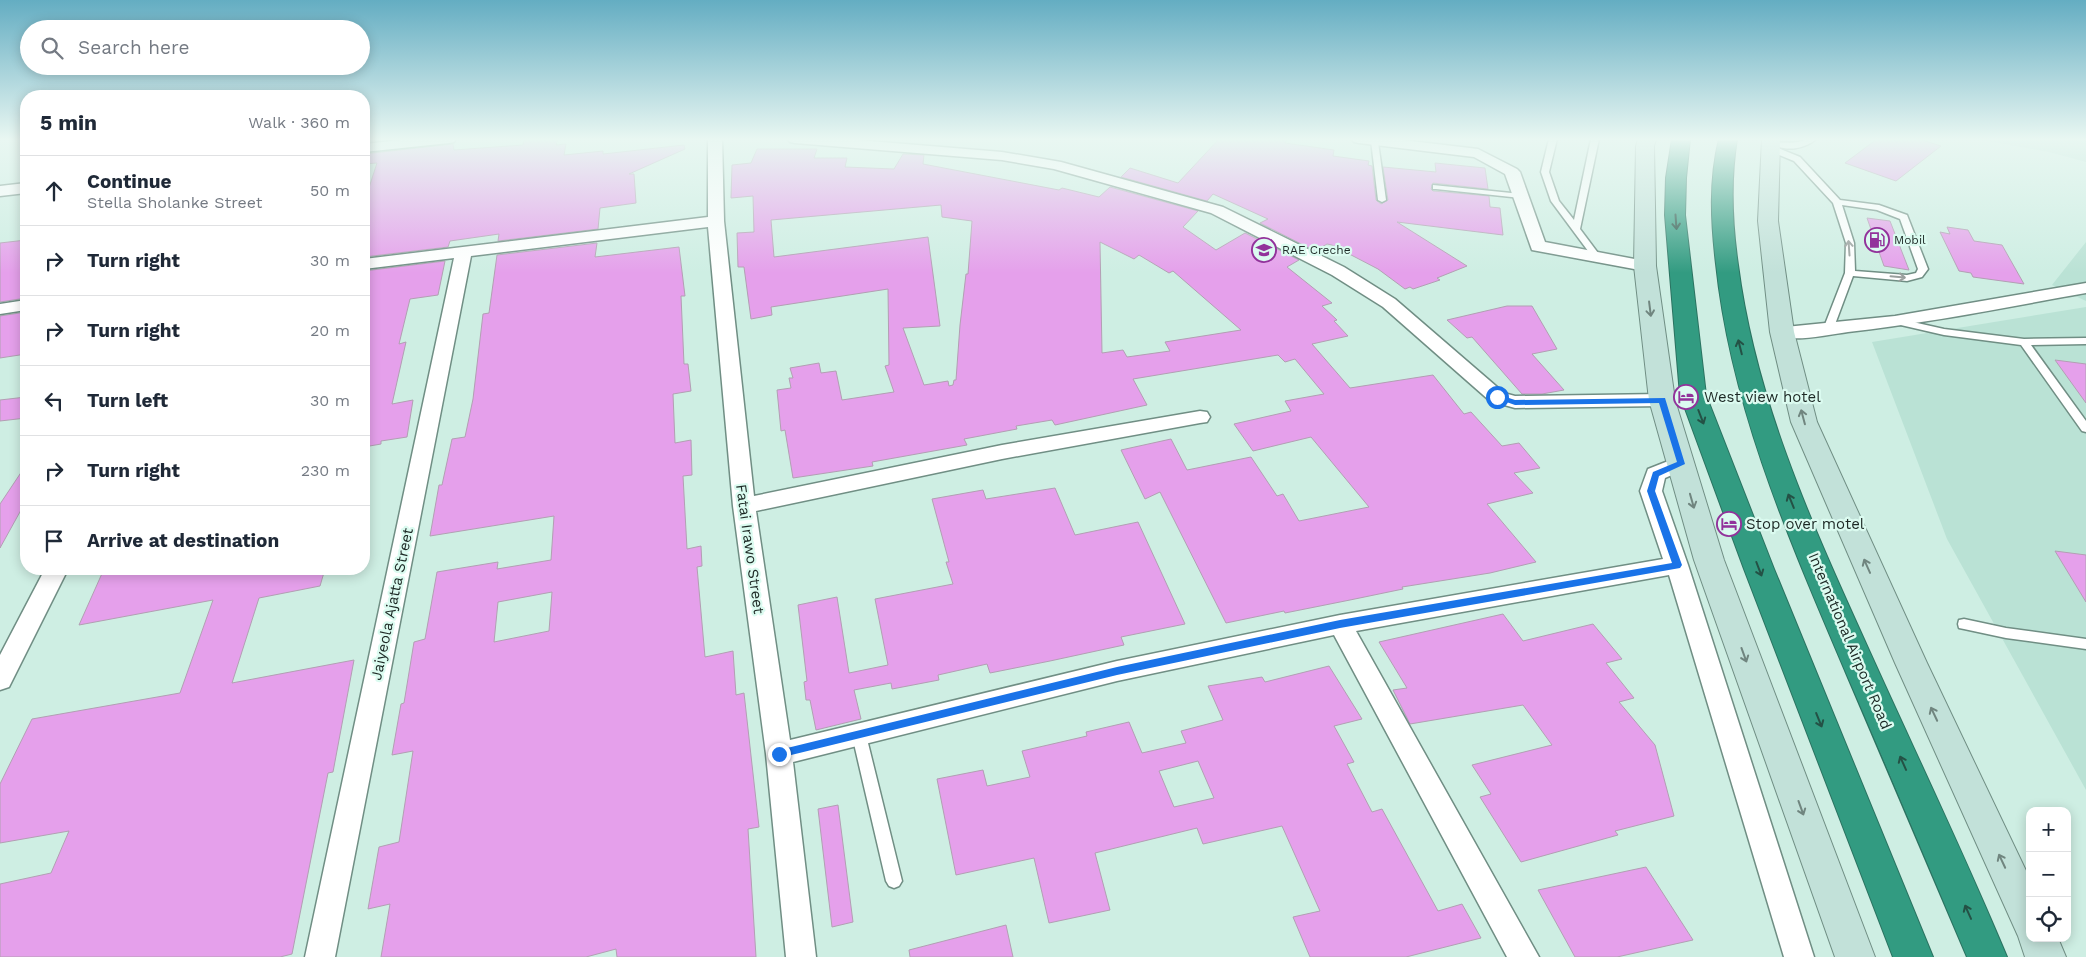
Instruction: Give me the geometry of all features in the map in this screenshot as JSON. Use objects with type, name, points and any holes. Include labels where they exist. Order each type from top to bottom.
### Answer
[{"type":"highway","points":[[1676,184],[1675,215],[1693,395],[1758,569],[1913,957]]},
{"type":"highway","name":"International Airport Road","points":[[1722,184],[1720,195],[1727,283],[1750,385],[1781,477],[1824,584],[1987,957]]},
{"type":"main road","points":[[1645,184],[1645,266],[1662,400],[1709,560],[1855,957]]},
{"type":"main road","points":[[1769,184],[1768,221],[1782,332],[1804,422],[1911,663],[2026,913]]},
{"type":"main road","points":[[2039,942],[2046,957]]},
{"type":"street","name":"Fatai Irawo Street","points":[[716,184],[716,221],[744,506],[779,754],[801,957]]},
{"type":"street","points":[[1123,184],[1217,210],[1338,272],[1389,303],[1497,397],[1515,402],[1662,400]]},
{"type":"street","points":[[1516,184],[1538,246],[1645,266]]},
{"type":"street","points":[[0,191],[20,189]]},
{"type":"street","points":[[370,263],[716,221]]},
{"type":"street","name":"Jaiyeola Ajatta Street","points":[[320,957],[464,252]]},
{"type":"street","points":[[1782,332],[1799,332],[1829,327],[1895,321],[2086,288]]},
{"type":"street","points":[[0,309],[20,307]]},
{"type":"street","points":[[744,506],[983,456],[1200,417]]},
{"type":"street","points":[[1681,464],[1655,474],[1651,491],[1677,565],[1799,957]]},
{"type":"street","points":[[779,754],[1117,671],[1340,624],[1677,565]]},
{"type":"street","points":[[0,680],[53,575]]},
{"type":"street","points":[[1340,624],[1524,957]]},
{"type":"lane","points":[[1379,184],[1382,200]]},
{"type":"lane","points":[[1549,184],[1555,202],[1597,257]]},
{"type":"lane","points":[[1576,229],[1586,184]]},
{"type":"lane","points":[[1820,184],[1837,202],[1850,243],[1850,273],[1829,327]]},
{"type":"lane","points":[[1436,187],[1521,196]]},
{"type":"lane","points":[[1837,202],[1879,208],[1904,217],[1923,269],[1919,275],[1907,278],[1850,273]]},
{"type":"lane","points":[[1895,321],[1944,332],[2024,342],[2086,341]]},
{"type":"lane","points":[[2024,342],[2086,428]]},
{"type":"lane","points":[[1964,624],[2086,644]]},
{"type":"lane","points":[[859,735],[894,880]]},
{"type":"shaded area","points":[[2086,242],[2086,301],[2052,285]]},
{"type":"shaded area","points":[[2086,307],[2086,790],[1947,539],[1872,342]]},
{"type":"building","points":[[635,184],[636,203],[600,208],[598,229],[498,241],[499,234],[450,241],[448,247],[370,256],[370,185]]},
{"type":"building","points":[[731,184],[1026,184],[1059,190],[1062,188],[1099,197],[1110,187],[1198,211],[1183,227],[1216,250],[1245,233],[1299,260],[1287,267],[1332,303],[1322,306],[1337,320],[1334,321],[1348,336],[1312,344],[1350,388],[1433,375],[1464,414],[1471,412],[1502,446],[1519,443],[1540,468],[1514,473],[1533,493],[1487,504],[1536,562],[1490,573],[1402,587],[1403,589],[1350,600],[1226,623],[1160,492],[1145,499],[1121,450],[1171,439],[1187,470],[1251,457],[1277,496],[1283,494],[1299,521],[1369,507],[1311,437],[1253,451],[1234,424],[1291,411],[1285,401],[1324,394],[1295,359],[1285,362],[1278,355],[1133,379],[1147,405],[1055,425],[1052,420],[1016,426],[1017,429],[964,439],[967,445],[872,462],[873,466],[793,478],[785,430],[781,431],[777,390],[791,388],[789,378],[793,378],[790,368],[819,363],[821,373],[836,371],[842,400],[894,392],[885,366],[889,365],[888,289],[771,307],[772,315],[751,319],[744,267],[738,267],[737,233],[754,232],[753,196],[731,198]],"holes":[[[941,205],[942,217],[972,221],[968,274],[966,274],[960,325],[956,380],[954,380],[953,385],[949,386],[948,381],[924,385],[903,328],[940,326],[928,237],[774,257],[771,220]],[[1100,242],[1134,259],[1139,255],[1169,273],[1173,271],[1241,330],[1165,342],[1170,351],[1127,357],[1123,350],[1102,353]]]},
{"type":"building","points":[[1145,184],[1374,184],[1376,200],[1381,204],[1388,200],[1386,184],[1433,184],[1431,189],[1433,191],[1489,196],[1490,207],[1500,208],[1503,235],[1397,222],[1467,266],[1437,278],[1440,280],[1413,289],[1410,287],[1405,289],[1378,269],[1332,245],[1327,244],[1315,251],[1260,223],[1268,219],[1213,194],[1207,201]]},
{"type":"building","points":[[1439,184],[1487,184],[1488,189]]},
{"type":"building","points":[[1867,218],[1890,221],[1909,270],[1884,266]]},
{"type":"building","points":[[1947,227],[1968,230],[1974,241],[2002,245],[2024,284],[1973,277],[1971,273],[1959,271],[1940,232],[1950,234]]},
{"type":"building","points":[[20,241],[20,299],[0,302],[0,243]]},
{"type":"building","points":[[597,243],[595,257],[679,247],[685,296],[681,296],[684,364],[688,364],[691,391],[673,394],[675,443],[691,440],[692,475],[683,476],[687,549],[701,546],[702,566],[697,567],[705,657],[733,651],[736,695],[744,693],[759,827],[748,829],[756,957],[617,957],[616,949],[586,957],[381,957],[390,904],[368,909],[379,847],[399,842],[413,751],[392,755],[401,704],[404,703],[414,642],[425,639],[437,572],[498,562],[497,569],[551,560],[554,516],[430,536],[439,485],[442,485],[452,439],[465,437],[473,399],[483,314],[489,313],[497,255]],"holes":[[[552,592],[549,631],[494,642],[498,602]]]},
{"type":"building","points":[[445,261],[438,295],[410,299],[399,344],[406,342],[392,404],[413,400],[407,437],[381,441],[381,444],[370,446],[370,270]]},
{"type":"building","points":[[1507,306],[1532,306],[1557,349],[1532,354],[1564,390],[1542,394],[1522,394],[1472,337],[1467,338],[1447,320]]},
{"type":"building","points":[[20,313],[20,355],[0,358],[0,316]]},
{"type":"building","points":[[2055,360],[2086,364],[2086,403]]},
{"type":"building","points":[[20,398],[20,419],[0,421],[0,400]]},
{"type":"building","points":[[20,474],[20,512],[0,548],[0,504]]},
{"type":"building","points":[[1055,488],[1075,535],[1138,522],[1185,624],[1121,637],[1124,645],[990,673],[987,664],[938,675],[939,680],[892,689],[891,683],[854,690],[861,719],[816,730],[810,700],[806,700],[804,682],[807,681],[798,605],[837,597],[849,673],[888,665],[875,599],[953,584],[946,562],[949,562],[932,499],[983,490],[986,499]]},
{"type":"building","points":[[2055,551],[2086,555],[2086,602]]},
{"type":"building","points":[[101,575],[323,575],[320,586],[259,598],[232,683],[354,660],[333,772],[328,773],[292,954],[280,957],[0,957],[0,884],[51,873],[69,831],[0,843],[0,784],[32,719],[180,693],[213,600],[79,625]]},
{"type":"building","points":[[1503,614],[1523,641],[1593,624],[1622,659],[1606,663],[1634,698],[1619,702],[1655,745],[1674,816],[1615,831],[1618,835],[1521,862],[1480,797],[1491,794],[1472,765],[1552,745],[1523,705],[1410,724],[1393,690],[1407,688],[1379,642]]},
{"type":"building","points":[[1329,666],[1362,719],[1334,726],[1354,762],[1347,764],[1372,812],[1382,809],[1438,911],[1462,904],[1481,938],[1406,957],[1310,957],[1293,917],[1320,911],[1282,826],[1203,844],[1197,828],[1095,853],[1110,910],[1049,923],[1034,858],[956,875],[937,779],[983,770],[987,786],[1030,777],[1022,751],[1087,736],[1086,732],[1129,722],[1142,753],[1186,743],[1181,731],[1223,720],[1208,686],[1262,677],[1265,682]],"holes":[[[1198,761],[1214,798],[1174,807],[1159,771]]]},
{"type":"building","points":[[838,805],[853,922],[832,927],[818,809]]},
{"type":"building","points":[[1646,867],[1693,940],[1617,957],[1575,957],[1538,890]]},
{"type":"building","points":[[1006,925],[1013,957],[910,957],[909,950]]},
{"type":"place","name":"Mobil","points":[[1877,240]]},
{"type":"place","name":"RAE Creche","points":[[1264,250]]},
{"type":"place","name":"West view hotel","points":[[1686,397]]},
{"type":"place","name":"Stop over motel","points":[[1729,524]]},
{"type":"route","points":[[779,754],[1117,671],[1340,624],[1677,565],[1651,491],[1655,474],[1681,464],[1662,400],[1515,402],[1497,397]]}]
